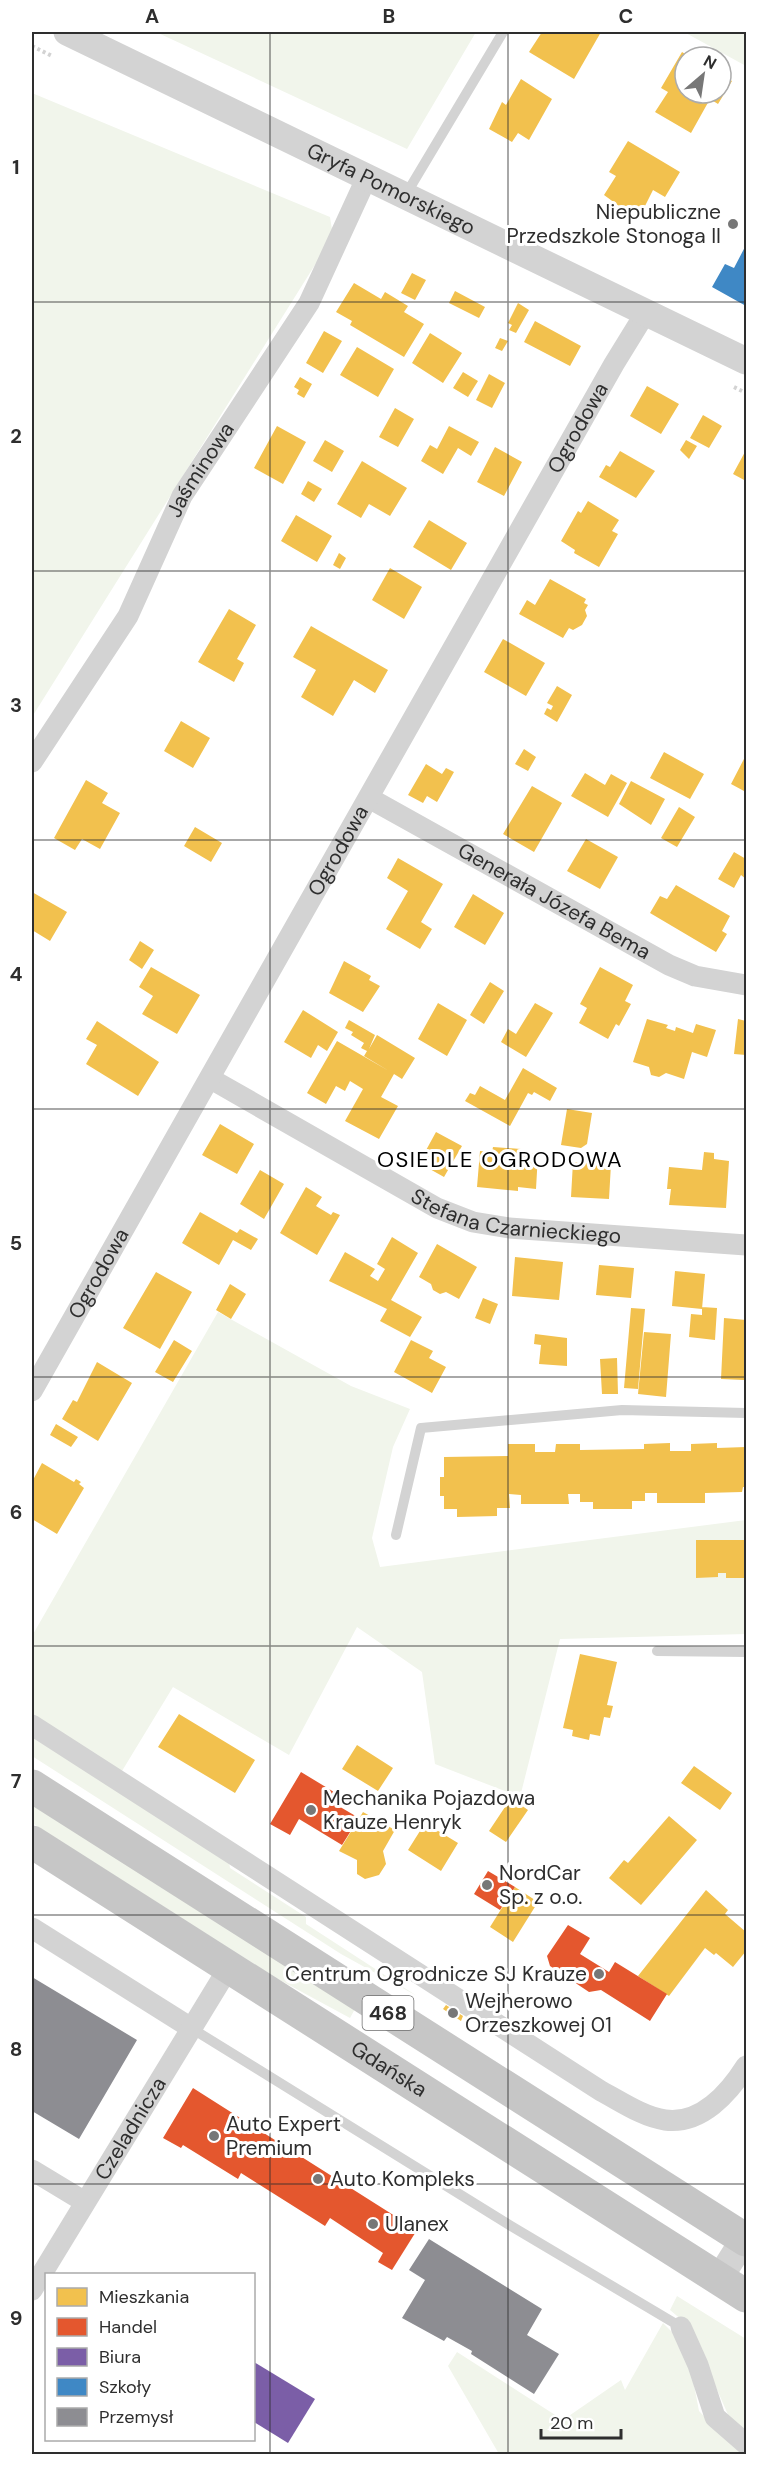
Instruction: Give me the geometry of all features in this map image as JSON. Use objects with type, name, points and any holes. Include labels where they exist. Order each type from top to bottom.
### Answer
[{"type":"main road","name":"468","points":[[32,1786],[746,2238]]},
{"type":"main road","name":"Gdańska","points":[[32,1842],[747,2296]]},
{"type":"street","name":"Gryfa Pomorskiego","points":[[68,32],[747,361]]},
{"type":"street","name":"Jaśminowa","points":[[32,762],[128,615],[182,496],[309,303],[367,177]]},
{"type":"street","name":"Ogrodowa","points":[[32,1391],[646,312]]},
{"type":"street","name":"Generała Józefa Bema","points":[[369,798],[669,965],[695,976],[747,985]]},
{"type":"street","name":"Stefana Czarnieckiego","points":[[211,1079],[437,1208],[473,1222],[509,1228],[747,1245]]},
{"type":"street","points":[[32,1725],[601,2091],[634,2109],[665,2120],[690,2117],[717,2104],[747,2066]]},
{"type":"street","points":[[32,1928],[191,2028]]},
{"type":"street","name":"Czeladnicza","points":[[32,2290],[228,1967]]},
{"type":"street","points":[[32,2170],[85,2202]]},
{"type":"street","points":[[719,2279],[746,2238]]},
{"type":"street","points":[[681,2327],[698,2365],[715,2417],[747,2444]]},
{"type":"lane","points":[[405,195],[502,32]]},
{"type":"lane","points":[[396,1535],[421,1428],[622,1410],[747,1413]]},
{"type":"lane","points":[[657,1651],[747,1652]]},
{"type":"lane","points":[[191,2028],[511,2226],[681,2327]]},
{"type":"shaded area","points":[[156,32],[476,32],[407,149]]},
{"type":"shaded area","points":[[684,32],[746,32],[746,66],[733,59],[733,45],[708,45]]},
{"type":"shaded area","points":[[32,93],[330,217],[333,236],[32,717]]},
{"type":"shaded area","points":[[218,1312],[351,1386],[410,1409],[393,1447],[372,1538],[380,1567],[746,1520],[746,1634],[560,1639],[520,1797],[435,1764],[422,1672],[357,1627],[289,1755],[173,1687],[122,1771],[229,1862],[230,1868],[306,1917],[306,1924],[417,1996],[341,1954],[32,1756],[32,1636]]},
{"type":"shaded area","points":[[32,1801],[356,2007],[350,2018],[276,1978],[32,1823]]},
{"type":"shaded area","points":[[677,2296],[746,2339],[746,2437],[733,2426],[689,2326],[670,2310]]},
{"type":"shaded area","points":[[663,2323],[682,2342],[689,2359],[699,2411],[724,2437],[746,2454],[499,2454],[448,2366],[457,2352],[563,2420],[621,2380],[625,2390]]},
{"type":"building: Mieszkania","points":[[542,32],[601,32],[574,79],[529,52]]},
{"type":"building: Mieszkania","points":[[673,67],[673,105],[707,105],[691,133],[655,112],[668,92],[661,88]]},
{"type":"building: Mieszkania","points":[[521,79],[552,99],[529,140],[518,133],[512,142],[489,129],[502,102],[506,105]]},
{"type":"building: Mieszkania","points":[[628,141],[680,172],[665,197],[653,190],[640,216],[632,210],[630,214],[604,195],[616,176],[609,172]]},
{"type":"building: Mieszkania","points":[[412,273],[426,280],[415,300],[401,293]]},
{"type":"building: Mieszkania","points":[[354,283],[381,299],[385,292],[408,306],[404,312],[424,324],[404,357],[350,325],[352,321],[336,312]]},
{"type":"building: Mieszkania","points":[[455,291],[485,307],[479,318],[449,303]]},
{"type":"building: Mieszkania","points":[[518,303],[529,310],[516,333],[509,330],[512,325],[508,323]]},
{"type":"building: Mieszkania","points":[[535,321],[581,346],[570,366],[524,342]]},
{"type":"building: Mieszkania","points":[[324,331],[342,341],[323,373],[306,363]]},
{"type":"building: Mieszkania","points":[[430,333],[462,353],[443,383],[412,363]]},
{"type":"building: Mieszkania","points":[[500,338],[508,341],[502,351],[495,348]]},
{"type":"building: Mieszkania","points":[[357,347],[394,369],[378,397],[340,375]]},
{"type":"building: Mieszkania","points":[[463,372],[478,381],[468,397],[453,388]]},
{"type":"building: Mieszkania","points":[[489,374],[505,383],[492,408],[476,400]]},
{"type":"building: Mieszkania","points":[[300,377],[312,384],[304,398],[297,394],[299,390],[294,387]]},
{"type":"building: Mieszkania","points":[[647,386],[679,404],[661,434],[630,416]]},
{"type":"building: Mieszkania","points":[[395,408],[414,419],[398,447],[379,437]]},
{"type":"building: Mieszkania","points":[[703,415],[722,426],[709,448],[690,438]]},
{"type":"building: Mieszkania","points":[[277,426],[306,442],[283,484],[254,468]]},
{"type":"building: Mieszkania","points":[[449,426],[479,442],[471,456],[458,448],[443,474],[421,461],[430,445],[437,449]]},
{"type":"building: Mieszkania","points":[[325,440],[344,451],[332,472],[313,461]]},
{"type":"building: Mieszkania","points":[[686,440],[697,446],[689,459],[680,450]]},
{"type":"building: Mieszkania","points":[[495,447],[522,462],[504,496],[477,482]]},
{"type":"building: Mieszkania","points":[[746,450],[746,481],[733,474]]},
{"type":"building: Mieszkania","points":[[620,451],[655,471],[636,498],[599,477],[606,465],[610,467]]},
{"type":"building: Mieszkania","points":[[362,461],[407,488],[390,516],[369,504],[361,518],[337,504]]},
{"type":"building: Mieszkania","points":[[308,481],[322,489],[314,502],[301,494]]},
{"type":"building: Mieszkania","points":[[588,501],[619,520],[612,531],[618,534],[599,567],[574,553],[575,550],[561,541],[578,511],[581,513]]},
{"type":"building: Mieszkania","points":[[296,515],[332,536],[317,562],[281,541]]},
{"type":"building: Mieszkania","points":[[429,520],[467,543],[451,570],[413,547]]},
{"type":"building: Mieszkania","points":[[339,553],[346,558],[340,569],[333,565]]},
{"type":"building: Mieszkania","points":[[390,568],[422,587],[404,619],[372,600]]},
{"type":"building: Mieszkania","points":[[550,579],[586,599],[584,603],[588,605],[585,610],[587,616],[582,625],[573,630],[569,628],[563,638],[519,614],[527,600],[535,605]]},
{"type":"building: Mieszkania","points":[[229,609],[256,625],[237,659],[244,663],[234,682],[198,662]]},
{"type":"building: Mieszkania","points":[[311,626],[388,670],[375,693],[354,680],[333,716],[301,697],[316,670],[293,657]]},
{"type":"building: Mieszkania","points":[[503,639],[545,663],[526,696],[484,672]]},
{"type":"building: Mieszkania","points":[[557,686],[572,695],[557,722],[544,714],[547,708],[551,710],[553,706],[547,703]]},
{"type":"building: Mieszkania","points":[[181,721],[210,738],[193,768],[164,751]]},
{"type":"building: Mieszkania","points":[[524,749],[536,757],[528,771],[515,764]]},
{"type":"building: Mieszkania","points":[[664,752],[704,774],[690,799],[650,778]]},
{"type":"building: Mieszkania","points":[[746,755],[746,799],[744,791],[731,784]]},
{"type":"building: Mieszkania","points":[[426,764],[442,774],[446,768],[454,772],[437,802],[427,796],[423,803],[408,795]]},
{"type":"building: Mieszkania","points":[[585,773],[605,785],[611,774],[627,783],[608,817],[571,796]]},
{"type":"building: Mieszkania","points":[[86,780],[108,793],[102,803],[120,813],[100,849],[82,839],[75,850],[54,838]]},
{"type":"building: Mieszkania","points":[[631,781],[665,799],[651,825],[619,804]]},
{"type":"building: Mieszkania","points":[[532,786],[562,803],[534,852],[503,834]]},
{"type":"building: Mieszkania","points":[[679,807],[695,817],[677,847],[661,838]]},
{"type":"building: Mieszkania","points":[[195,827],[222,843],[211,862],[184,846]]},
{"type":"building: Mieszkania","points":[[586,839],[618,857],[600,889],[567,871]]},
{"type":"building: Mieszkania","points":[[734,852],[746,859],[746,879],[741,875],[734,888],[718,879]]},
{"type":"building: Mieszkania","points":[[398,858],[443,884],[421,922],[432,929],[420,949],[386,929],[408,891],[387,878]]},
{"type":"building: Mieszkania","points":[[676,885],[730,916],[722,931],[727,934],[716,952],[650,913],[660,896],[667,899]]},
{"type":"building: Mieszkania","points":[[32,892],[67,912],[50,941],[32,930]]},
{"type":"building: Mieszkania","points":[[473,894],[504,913],[485,945],[454,927]]},
{"type":"building: Mieszkania","points":[[140,941],[154,950],[142,969],[129,960]]},
{"type":"building: Mieszkania","points":[[344,961],[371,976],[369,980],[380,986],[363,1012],[329,993]]},
{"type":"building: Mieszkania","points":[[151,967],[200,995],[177,1034],[142,1014],[153,996],[139,987]]},
{"type":"building: Mieszkania","points":[[600,967],[633,985],[625,1001],[631,1004],[619,1026],[616,1024],[608,1039],[579,1023],[587,1008],[580,1004]]},
{"type":"building: Mieszkania","points":[[490,982],[504,991],[484,1024],[470,1015]]},
{"type":"building: Mieszkania","points":[[438,1003],[467,1020],[447,1056],[418,1039]]},
{"type":"building: Mieszkania","points":[[535,1003],[553,1013],[526,1057],[501,1042],[508,1029],[516,1034]]},
{"type":"building: Mieszkania","points":[[303,1010],[338,1032],[327,1051],[318,1045],[311,1058],[284,1042]]},
{"type":"building: Mieszkania","points":[[647,1019],[668,1025],[666,1028],[675,1031],[676,1027],[693,1033],[696,1024],[716,1030],[707,1057],[692,1052],[684,1079],[666,1073],[659,1077],[651,1075],[649,1067],[633,1062]]},
{"type":"building: Mieszkania","points":[[738,1019],[746,1021],[746,1055],[734,1054]]},
{"type":"building: Mieszkania","points":[[349,1020],[375,1035],[369,1049],[377,1035],[415,1058],[402,1079],[394,1074],[381,1097],[398,1106],[379,1139],[345,1121],[363,1089],[350,1081],[345,1091],[336,1086],[326,1104],[307,1093],[337,1041],[389,1071],[364,1056],[367,1051],[361,1048],[364,1043],[351,1035],[353,1032],[345,1028]]},
{"type":"building: Mieszkania","points":[[97,1021],[159,1062],[138,1096],[86,1064],[97,1045],[86,1039]]},
{"type":"building: Mieszkania","points":[[523,1068],[557,1088],[550,1101],[534,1092],[532,1095],[528,1093],[510,1126],[465,1101],[470,1093],[475,1095],[480,1086],[505,1100]]},
{"type":"building: Mieszkania","points":[[567,1109],[592,1113],[587,1144],[581,1148],[561,1145]]},
{"type":"building: Mieszkania","points":[[220,1124],[254,1144],[237,1174],[202,1155]]},
{"type":"building: Mieszkania","points":[[436,1132],[462,1146],[444,1177],[419,1163]]},
{"type":"building: Mieszkania","points":[[493,1147],[521,1149],[521,1153],[538,1154],[536,1189],[518,1187],[518,1191],[477,1187],[480,1151],[492,1152]]},
{"type":"building: Mieszkania","points":[[704,1152],[714,1153],[714,1159],[729,1161],[726,1208],[669,1205],[671,1189],[667,1189],[669,1167],[702,1170]]},
{"type":"building: Mieszkania","points":[[573,1162],[611,1164],[609,1199],[571,1197]]},
{"type":"building: Mieszkania","points":[[260,1170],[284,1184],[264,1219],[240,1204]]},
{"type":"building: Mieszkania","points":[[306,1187],[322,1197],[316,1206],[331,1215],[333,1212],[340,1215],[317,1255],[280,1233]]},
{"type":"building: Mieszkania","points":[[200,1212],[237,1233],[240,1229],[258,1239],[251,1250],[233,1240],[219,1265],[182,1243]]},
{"type":"building: Mieszkania","points":[[392,1237],[418,1253],[391,1300],[422,1317],[410,1337],[380,1321],[387,1309],[329,1281],[345,1252],[375,1269],[370,1276],[378,1281],[385,1269],[377,1264]]},
{"type":"building: Mieszkania","points":[[437,1244],[477,1267],[459,1299],[446,1292],[440,1294],[433,1290],[431,1284],[419,1277]]},
{"type":"building: Mieszkania","points":[[515,1257],[563,1262],[559,1300],[512,1296]]},
{"type":"building: Mieszkania","points":[[599,1265],[634,1268],[631,1298],[596,1295]]},
{"type":"building: Mieszkania","points":[[675,1271],[705,1274],[702,1309],[672,1306]]},
{"type":"building: Mieszkania","points":[[156,1272],[192,1292],[160,1349],[123,1328]]},
{"type":"building: Mieszkania","points":[[230,1284],[246,1294],[231,1319],[216,1310]]},
{"type":"building: Mieszkania","points":[[483,1298],[498,1304],[490,1324],[475,1318]]},
{"type":"building: Mieszkania","points":[[702,1307],[717,1308],[715,1340],[689,1337],[691,1314],[702,1315]]},
{"type":"building: Mieszkania","points":[[631,1308],[645,1309],[638,1389],[624,1388]]},
{"type":"building: Mieszkania","points":[[724,1318],[746,1320],[744,1380],[721,1379]]},
{"type":"building: Mieszkania","points":[[644,1332],[671,1334],[666,1397],[638,1394]]},
{"type":"building: Mieszkania","points":[[535,1334],[567,1338],[567,1366],[539,1364],[541,1345],[534,1344]]},
{"type":"building: Mieszkania","points":[[174,1340],[192,1351],[173,1382],[155,1372]]},
{"type":"building: Mieszkania","points":[[411,1340],[433,1351],[429,1358],[446,1367],[432,1393],[394,1372]]},
{"type":"building: Mieszkania","points":[[617,1358],[618,1394],[602,1394],[600,1359]]},
{"type":"building: Mieszkania","points":[[97,1362],[132,1383],[98,1441],[62,1419],[73,1400],[77,1402]]},
{"type":"building: Mieszkania","points":[[56,1424],[78,1437],[71,1447],[50,1435]]},
{"type":"building: Mieszkania","points":[[670,1443],[670,1451],[691,1451],[691,1444],[717,1443],[717,1448],[746,1447],[746,1487],[743,1487],[742,1492],[705,1493],[705,1503],[657,1503],[657,1493],[645,1493],[645,1501],[632,1501],[632,1509],[593,1509],[593,1502],[580,1502],[580,1494],[568,1494],[569,1504],[521,1504],[521,1495],[509,1494],[510,1508],[497,1508],[497,1516],[457,1517],[457,1509],[444,1509],[444,1496],[440,1496],[440,1477],[444,1477],[444,1457],[508,1456],[508,1444],[535,1444],[535,1452],[555,1452],[556,1444],[580,1444],[580,1450],[644,1449],[644,1444]]},
{"type":"building: Mieszkania","points":[[42,1463],[74,1482],[76,1479],[84,1488],[57,1534],[32,1519],[32,1482]]},
{"type":"building: Mieszkania","points":[[696,1540],[744,1540],[744,1578],[726,1578],[726,1573],[718,1573],[718,1577],[696,1578]]},
{"type":"building: Mieszkania","points":[[580,1654],[617,1662],[607,1705],[613,1706],[610,1718],[604,1717],[600,1736],[590,1734],[589,1740],[572,1736],[573,1730],[563,1728]]},
{"type":"building: Mieszkania","points":[[179,1714],[255,1760],[235,1793],[158,1747]]},
{"type":"building: Mieszkania","points":[[357,1745],[393,1768],[378,1791],[342,1769]]},
{"type":"building: Mieszkania","points":[[694,1766],[732,1793],[720,1810],[681,1783]]},
{"type":"building: Mieszkania","points":[[511,1798],[528,1810],[506,1842],[489,1831]]},
{"type":"building: Mieszkania","points":[[363,1812],[395,1830],[383,1851],[386,1864],[379,1875],[365,1879],[357,1874],[357,1860],[339,1851]]},
{"type":"building: Mieszkania","points":[[669,1816],[697,1840],[641,1905],[609,1878],[624,1860],[628,1863]]},
{"type":"building: Mieszkania","points":[[425,1823],[458,1843],[441,1871],[408,1850]]},
{"type":"building: Mieszkania","points":[[515,1887],[538,1902],[513,1942],[490,1927]]},
{"type":"building: Mieszkania","points":[[706,1890],[728,1910],[725,1914],[746,1932],[746,1951],[733,1967],[716,1953],[714,1955],[705,1948],[669,1996],[638,1976]]},
{"type":"building: Mieszkania","name":"Wejherowo Orzeszkowej 01","points":[[446,2005],[463,2016],[461,2021],[443,2009]]},
{"type":"building: Handel","name":"Mechanika Pojazdowa Krauze Henryk","points":[[301,1772],[334,1792],[330,1801],[359,1818],[342,1845],[299,1819],[290,1835],[270,1824]]},
{"type":"building: Handel","points":[[488,1871],[515,1887],[500,1910],[474,1894]]},
{"type":"building: Handel","name":"Centrum Ogrodnicze SJ Krauze","points":[[568,1925],[590,1938],[580,1954],[609,1972],[615,1962],[667,1994],[650,2021],[601,1990],[589,1992],[550,1966],[547,1956]]},
{"type":"building: Handel","points":[[193,2088],[417,2230],[392,2270],[378,2262],[383,2253],[330,2218],[325,2226],[241,2173],[238,2179],[183,2145],[181,2148],[163,2138]]},
{"type":"building: Biura","points":[[255,2363],[315,2399],[288,2443],[255,2423]]},
{"type":"building: Szkoły","name":"Niepubliczne Przedszkole Stonoga II","points":[[746,245],[746,306],[712,287],[725,264],[734,268]]},
{"type":"building: Przemysł","points":[[32,1977],[137,2040],[79,2139],[32,2111]]},
{"type":"building: Przemysł","points":[[429,2239],[542,2309],[527,2335],[559,2354],[534,2394],[471,2354],[472,2351],[447,2337],[444,2341],[402,2318],[425,2280],[409,2270]]},
{"type":"place","name":"Niepubliczne Przedszkole Stonoga II","points":[[733,224]]},
{"type":"place","name":"Mechanika Pojazdowa Krauze Henryk","points":[[311,1810]]},
{"type":"place","name":"NordCar Sp. z o.o.","points":[[487,1885]]},
{"type":"place","name":"Centrum Ogrodnicze SJ Krauze","points":[[599,1974]]},
{"type":"place","name":"Wejherowo Orzeszkowej 01","points":[[453,2013]]},
{"type":"place","name":"Auto Expert Premium","points":[[214,2136]]},
{"type":"place","name":"Auto Kompleks","points":[[318,2179]]},
{"type":"place","name":"Ulanex","points":[[373,2224]]},
{"type":"district","name":"OSIEDLE OGRODOWA","points":[[500,1159]]}]
